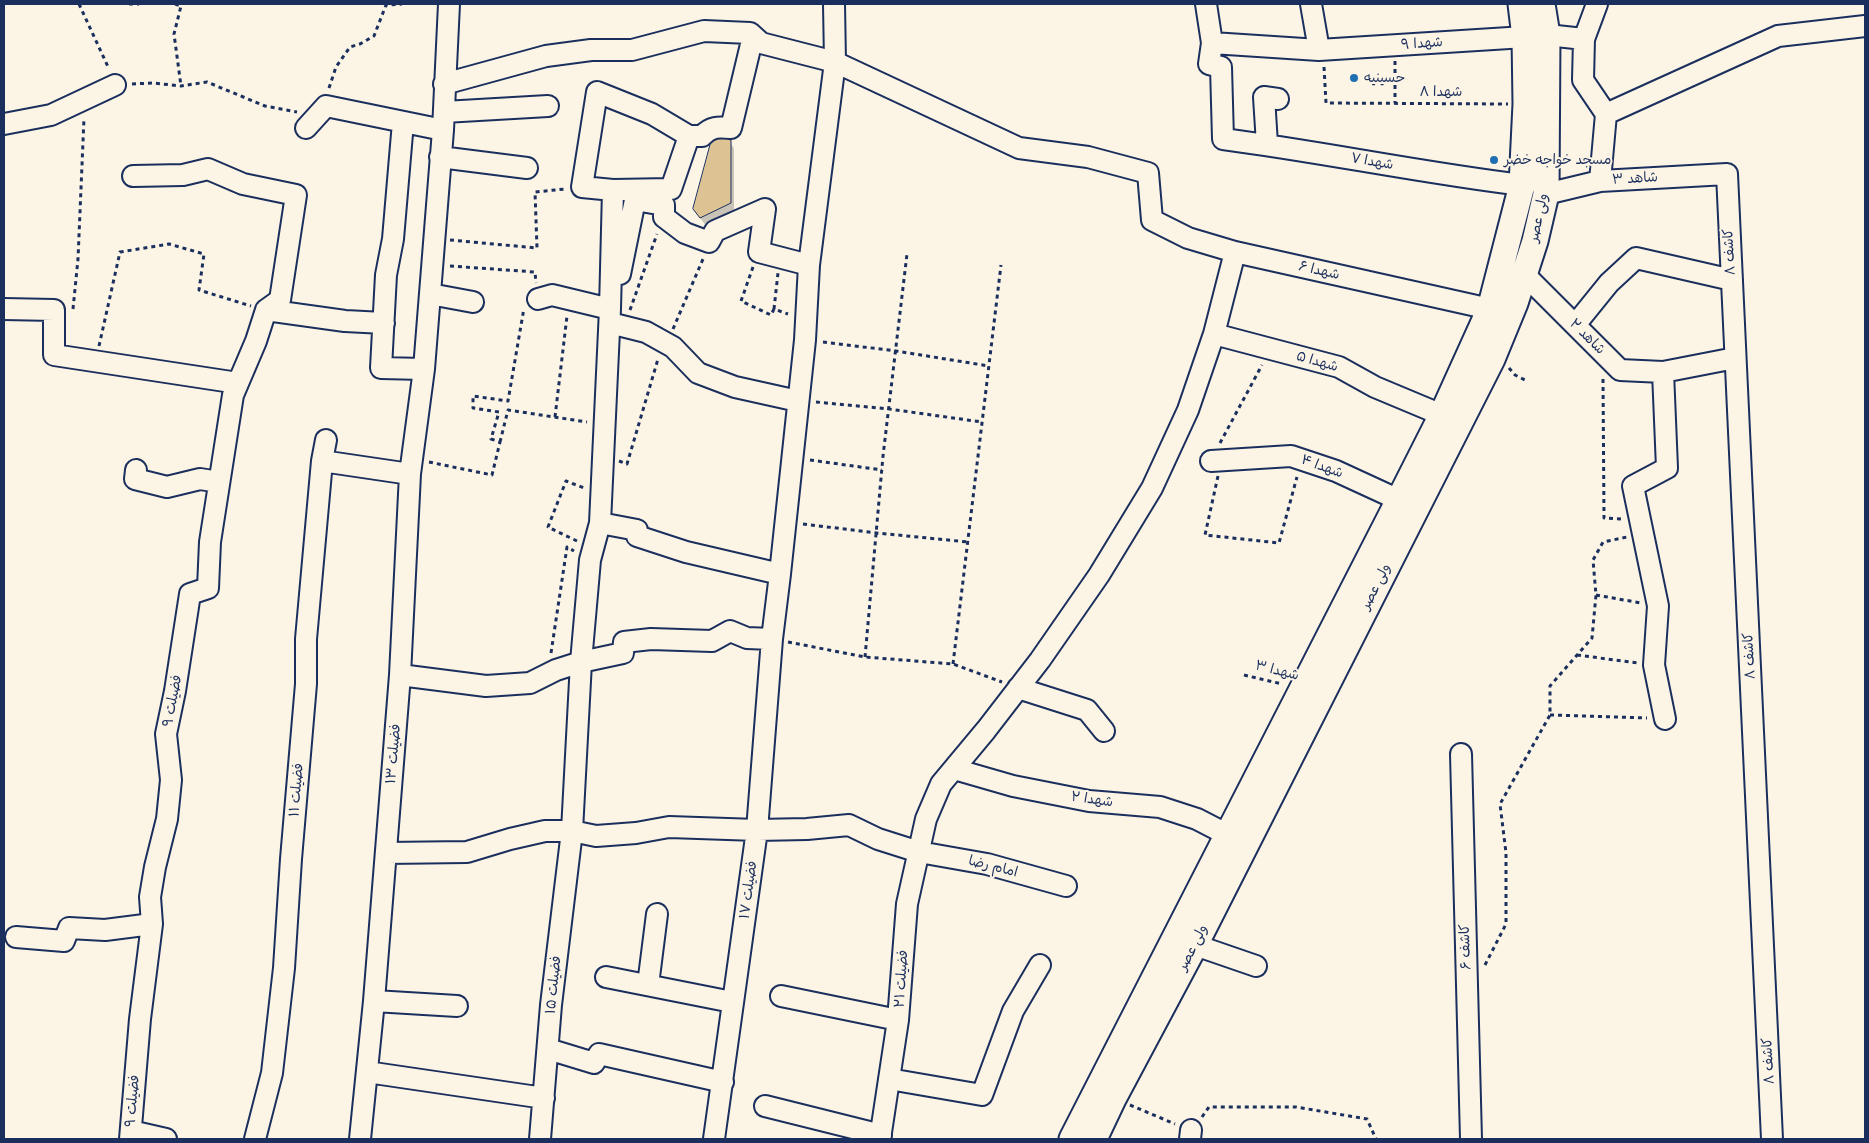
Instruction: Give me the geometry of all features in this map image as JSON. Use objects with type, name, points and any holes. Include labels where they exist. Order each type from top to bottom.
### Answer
[{"type":"main road","name":"ولی عصر","points":[[1072,1139],[1237,840],[1492,359],[1515,303],[1546,194],[1536,36],[1521,4]]},
{"type":"main road","name":"ولی عصر","points":[[1094,1139],[1113,1099],[1195,945],[1237,840],[1304,689],[1442,415],[1490,309],[1522,185],[1526,104],[1542,4]]},
{"type":"street","name":"فضیلت ۱۳","points":[[360,1139],[374,1002],[400,675],[412,466],[424,369],[430,294],[443,121],[449,4]]},
{"type":"street","name":"فضیلت ۱۷","points":[[714,1139],[757,830],[772,640],[805,340],[809,265],[835,62],[834,4]]},
{"type":"street","points":[[1206,4],[1212,43]]},
{"type":"street","points":[[1311,4],[1321,54]]},
{"type":"street","points":[[1597,4],[1584,39],[1584,80],[1606,114],[1600,181]]},
{"type":"street","points":[[1606,114],[1778,36],[1865,26]]},
{"type":"street","points":[[444,84],[546,56],[591,50],[632,50],[704,31],[750,33],[761,43],[835,62]]},
{"type":"street","points":[[689,136],[671,189],[612,190],[582,187],[597,92],[652,114],[689,136],[702,136],[706,131],[715,127],[731,128],[753,36]]},
{"type":"street","name":"شهدا ۹","points":[[1212,43],[1321,54],[1536,36],[1584,39]]},
{"type":"street","name":"شهدا ۷","points":[[1212,43],[1209,64],[1220,66],[1223,139],[1267,144],[1463,178],[1522,185]]},
{"type":"street","name":"شهدا ۶","points":[[835,62],[1019,148],[1088,157],[1148,173],[1152,220],[1188,238],[1235,252],[1490,309]]},
{"type":"street","points":[[4,124],[51,115],[115,84]]},
{"type":"street","points":[[1267,144],[1264,97],[1278,99]]},
{"type":"street","points":[[316,117],[402,122],[443,121],[548,106]]},
{"type":"street","points":[[402,122],[394,239],[386,274],[382,368],[424,369]]},
{"type":"street","points":[[440,157],[527,168]]},
{"type":"street","points":[[134,176],[183,175],[208,169],[243,184],[296,195],[280,300],[266,310]]},
{"type":"street","name":"شاهد ۳","points":[[1546,194],[1600,181],[1727,174]]},
{"type":"street","name":"کاشف ۸","points":[[1727,174],[1772,1139]]},
{"type":"street","points":[[612,190],[613,322]]},
{"type":"street","points":[[613,322],[635,200],[664,204],[664,217],[685,233],[710,242],[715,231],[765,209],[759,252],[809,265]]},
{"type":"street","name":"فضیلت ۲۱","points":[[881,1137],[898,1020],[907,904],[926,819],[941,784],[1018,688],[1099,575],[1152,488],[1188,410],[1214,334],[1235,252]]},
{"type":"street","points":[[1575,325],[1609,284],[1636,258],[1732,280]]},
{"type":"street","name":"شاهد ۲","points":[[1524,274],[1620,370],[1663,372],[1736,358]]},
{"type":"street","points":[[430,294],[473,302]]},
{"type":"street","points":[[538,299],[552,296],[570,299],[613,322],[646,332],[673,347],[698,373],[735,387],[798,400]]},
{"type":"street","points":[[4,309],[54,310],[54,354],[238,383]]},
{"type":"street","points":[[266,310],[384,323]]},
{"type":"street","name":"فضیلت ۹","points":[[130,1135],[140,1020],[152,924],[150,897],[154,867],[167,819],[171,780],[166,734],[175,691],[190,594],[208,588],[210,542],[233,395],[256,341],[266,310]]},
{"type":"street","name":"فضیلت ۱۵","points":[[540,1139],[551,1005],[572,831],[581,662],[592,554],[600,523],[613,322]]},
{"type":"street","name":"شهدا ۵","points":[[1214,334],[1339,367],[1375,387],[1442,415]]},
{"type":"street","points":[[1663,372],[1666,468],[1634,486],[1658,606],[1654,665],[1665,719]]},
{"type":"street","name":"فضیلت ۱۱","points":[[255,1139],[272,1073],[284,968],[290,859],[306,684],[306,639],[322,461],[326,440]]},
{"type":"street","name":"شهدا ۴","points":[[1216,461],[1291,456],[1336,471],[1399,500]]},
{"type":"street","points":[[322,461],[412,466]]},
{"type":"street","points":[[136,470],[135,479],[167,487],[200,479],[219,482]]},
{"type":"street","points":[[600,523],[637,530],[637,536],[686,552],[780,574]]},
{"type":"street","points":[[400,675],[486,686],[530,683],[556,670],[581,662],[623,653],[624,642],[651,639],[712,641],[730,631],[746,638],[772,640]]},
{"type":"street","points":[[1018,688],[1088,710],[1104,731]]},
{"type":"street","name":"کاشف ۶","points":[[1461,754],[1471,1139]]},
{"type":"street","name":"شهدا ۲","points":[[954,769],[1013,786],[1089,801],[1160,807],[1197,819],[1237,840]]},
{"type":"street","name":"امام رضا","points":[[386,853],[467,852],[545,831],[572,831],[596,836],[636,833],[668,827],[757,830],[807,829],[849,825],[878,839],[919,852],[987,864],[1066,886]]},
{"type":"street","points":[[648,986],[657,914]]},
{"type":"street","points":[[16,937],[64,941],[69,928],[105,930],[152,924]]},
{"type":"street","points":[[1195,945],[1256,966]]},
{"type":"street","points":[[890,1079],[982,1095],[1014,1011],[1040,965]]},
{"type":"street","points":[[606,977],[732,1002]]},
{"type":"street","points":[[781,996],[898,1020]]},
{"type":"street","points":[[374,1002],[457,1006]]},
{"type":"street","points":[[548,1049],[594,1063],[599,1054],[723,1082]]},
{"type":"street","points":[[367,1072],[544,1098]]},
{"type":"street","points":[[764,1106],[881,1137]]},
{"type":"street","points":[[130,1135],[166,1139]]},
{"type":"path","points":[[79,4],[115,84],[153,83],[181,86],[207,82],[265,106],[316,117],[327,94],[336,67],[350,47],[374,36],[386,5],[402,4]]},
{"type":"path","points":[[130,4],[138,4]]},
{"type":"path","points":[[176,4],[181,6],[174,34],[181,86]]},
{"type":"path","name":"شهدا ۸","points":[[1321,54],[1326,103],[1526,104]]},
{"type":"path","points":[[1395,57],[1395,103]]},
{"type":"path","points":[[72,314],[78,259],[84,117]]},
{"type":"path","points":[[446,240],[537,248],[535,192],[582,187]]},
{"type":"path","points":[[613,322],[664,217]]},
{"type":"path","points":[[603,456],[627,464],[665,343],[710,242]]},
{"type":"path","points":[[98,349],[120,252],[169,244],[204,254],[199,290],[266,310]]},
{"type":"path","points":[[759,252],[741,301],[771,314],[774,309],[780,258]]},
{"type":"path","points":[[865,657],[882,470],[907,254]]},
{"type":"path","points":[[953,664],[1001,265]]},
{"type":"path","points":[[444,266],[535,272],[538,299],[525,304],[508,401],[473,396],[473,408],[498,412],[491,439],[500,442]]},
{"type":"path","points":[[555,417],[570,299]]},
{"type":"path","points":[[774,309],[806,320]]},
{"type":"path","points":[[805,340],[896,351],[989,366]]},
{"type":"path","points":[[1270,349],[1216,461],[1205,535],[1280,543],[1302,459]]},
{"type":"path","points":[[1603,353],[1604,518],[1642,527]]},
{"type":"path","points":[[798,400],[889,409],[982,422]]},
{"type":"path","points":[[412,466],[492,475],[508,410],[605,425]]},
{"type":"path","points":[[792,457],[882,470]]},
{"type":"path","points":[[592,554],[548,526],[566,481],[601,494]]},
{"type":"path","points":[[785,522],[968,542]]},
{"type":"path","points":[[1485,966],[1506,924],[1506,853],[1500,804],[1550,715],[1550,686],[1592,638],[1596,595],[1593,560],[1603,542],[1642,527]]},
{"type":"path","points":[[550,656],[566,547],[592,554]]},
{"type":"path","points":[[1596,595],[1658,606]]},
{"type":"path","points":[[772,640],[865,657],[953,664],[1018,688]]},
{"type":"path","points":[[1576,655],[1654,665]]},
{"type":"path","name":"شهدا ۳","points":[[1244,675],[1304,689]]},
{"type":"path","points":[[1550,715],[1665,719]]},
{"type":"path","points":[[1113,1099],[1190,1135],[1209,1107],[1296,1107],[1367,1119],[1376,1139]]},
{"type":"building","points":[[713,135],[731,140],[731,203],[700,218],[693,209]]},
{"type":"place","name":"حسینیه","points":[[1354,78]]},
{"type":"place","name":"مسجد خواجه خضر","points":[[1494,160]]}]
